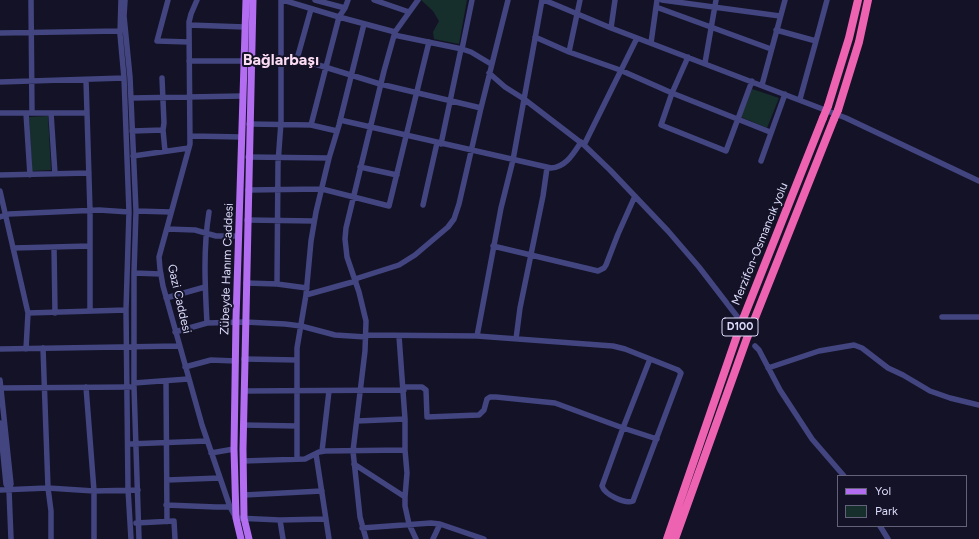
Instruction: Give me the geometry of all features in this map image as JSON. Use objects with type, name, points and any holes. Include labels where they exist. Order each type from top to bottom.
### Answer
[{"type":"highway","name":"Merzifon-Osmancık yolu","points":[[667,539],[741,324],[828,106],[849,38],[858,0]]},
{"type":"highway","name":"Merzifon-Osmancık yolu","points":[[675,539],[747,338],[838,110],[859,42],[868,0]]},
{"type":"main road","name":"Zübeyde Hanım Caddesi","points":[[241,539],[236,518],[234,449],[236,323],[243,96],[247,60],[245,27],[246,0]]},
{"type":"main road","points":[[249,539],[244,518],[243,426],[249,124],[247,60],[253,0]]},
{"type":"street","points":[[30,174],[29,113],[32,82],[31,0]]},
{"type":"street","points":[[121,0],[120,31],[124,78],[129,212],[126,347],[128,489],[131,539]]},
{"type":"street","points":[[125,0],[124,16],[131,98],[136,211],[133,346],[139,539]]},
{"type":"street","points":[[168,0],[156,41],[190,42]]},
{"type":"street","name":"Gazi Caddesi","points":[[197,0],[191,14],[189,25],[191,136],[159,257],[160,274],[188,379],[207,441],[230,507],[236,518]]},
{"type":"street","points":[[278,284],[278,189],[282,0],[395,33],[462,49],[471,52],[491,64]]},
{"type":"street","points":[[315,0],[345,8]]},
{"type":"street","points":[[311,125],[339,17],[348,0]]},
{"type":"street","points":[[374,0],[409,12]]},
{"type":"street","points":[[366,539],[360,517],[353,451],[361,391],[366,321],[347,257],[345,239],[353,197],[380,84],[395,33],[418,0]]},
{"type":"street","points":[[423,205],[450,101],[472,0]]},
{"type":"street","points":[[306,295],[355,280],[405,262],[415,256],[448,227],[454,219],[458,209],[489,72],[508,0]]},
{"type":"street","points":[[477,336],[493,246],[513,160],[543,0],[611,28],[800,99],[877,132],[944,166],[979,181]]},
{"type":"street","points":[[569,52],[580,0]]},
{"type":"street","points":[[611,28],[615,0]]},
{"type":"street","points":[[651,43],[657,0]]},
{"type":"street","points":[[662,0],[780,16]]},
{"type":"street","points":[[705,64],[716,0]]},
{"type":"street","points":[[762,85],[785,0]]},
{"type":"street","points":[[800,99],[827,0]]},
{"type":"street","points":[[656,7],[772,50]]},
{"type":"street","points":[[297,59],[311,9]]},
{"type":"street","points":[[297,459],[297,348],[307,288],[314,221],[364,24]]},
{"type":"street","points":[[189,25],[245,27]]},
{"type":"street","points":[[776,30],[816,41]]},
{"type":"street","points":[[0,33],[120,31]]},
{"type":"street","points":[[535,37],[569,52],[620,70],[737,120],[770,132]]},
{"type":"street","points":[[340,120],[546,168],[556,168],[563,165],[582,143],[637,38]]},
{"type":"street","points":[[248,190],[322,189],[389,206],[429,42]]},
{"type":"street","points":[[688,57],[672,93],[661,125],[726,151],[752,81]]},
{"type":"street","points":[[190,61],[280,58],[297,59],[380,84],[481,108]]},
{"type":"street","points":[[489,72],[505,87],[524,99],[582,143],[668,231],[699,266],[739,319]]},
{"type":"street","points":[[0,82],[124,78]]},
{"type":"street","points":[[162,78],[165,151]]},
{"type":"street","points":[[86,80],[90,211],[90,311]]},
{"type":"street","points":[[761,161],[770,132],[785,94]]},
{"type":"street","points":[[131,98],[243,96]]},
{"type":"street","points":[[0,113],[87,114]]},
{"type":"street","points":[[51,113],[55,174]]},
{"type":"street","points":[[249,124],[311,125],[337,131]]},
{"type":"street","points":[[132,131],[163,130]]},
{"type":"street","points":[[191,136],[242,137]]},
{"type":"street","points":[[133,156],[189,148]]},
{"type":"street","points":[[248,157],[329,158]]},
{"type":"street","points":[[360,167],[397,175]]},
{"type":"street","points":[[516,339],[520,308],[543,196],[546,168]]},
{"type":"street","points":[[0,176],[89,173]]},
{"type":"street","points":[[0,191],[3,216],[13,248],[28,313],[26,349]]},
{"type":"street","points":[[493,246],[598,271],[601,270],[606,264],[634,196]]},
{"type":"street","points":[[3,216],[90,211],[129,212]]},
{"type":"street","points":[[136,211],[171,212]]},
{"type":"street","points":[[207,322],[205,287],[206,234],[209,212]]},
{"type":"street","points":[[247,220],[314,221]]},
{"type":"street","points":[[167,229],[195,230],[216,236],[239,236]]},
{"type":"street","points":[[13,248],[90,246]]},
{"type":"street","points":[[54,247],[55,312]]},
{"type":"street","points":[[134,273],[160,274]]},
{"type":"street","points":[[246,283],[278,284],[307,288]]},
{"type":"street","points":[[166,298],[205,287]]},
{"type":"street","points":[[28,313],[126,310]]},
{"type":"street","points":[[942,318],[979,316]]},
{"type":"street","points":[[175,332],[207,322],[245,322],[301,326],[335,335],[477,336],[613,346],[625,349],[678,370],[680,373],[657,440],[633,501],[624,502],[604,491],[602,486],[650,359]]},
{"type":"street","points":[[399,336],[405,419],[407,473],[405,497],[408,524],[416,539]]},
{"type":"street","points":[[768,368],[819,351],[854,345],[862,348],[888,368],[930,391],[950,398],[979,405]]},
{"type":"street","points":[[0,349],[179,346]]},
{"type":"street","points":[[755,346],[759,350],[783,395],[812,439],[843,475]]},
{"type":"street","points":[[43,348],[51,539]]},
{"type":"street","points":[[244,359],[297,360]]},
{"type":"street","points":[[185,367],[211,360],[236,361]]},
{"type":"street","points":[[1,388],[127,386],[188,379]]},
{"type":"street","points":[[0,380],[11,484],[9,490],[11,539]]},
{"type":"street","points":[[166,381],[167,522]]},
{"type":"street","points":[[86,387],[94,491],[94,539]]},
{"type":"street","points":[[244,390],[361,391],[420,387],[425,388],[427,393],[427,417],[478,415],[484,410],[487,399],[490,397],[555,403],[657,440]]},
{"type":"street","points":[[322,451],[329,391]]},
{"type":"street","points":[[357,421],[405,419]]},
{"type":"street","points":[[0,424],[6,484],[9,490]]},
{"type":"street","points":[[243,426],[297,426]]},
{"type":"street","points":[[128,444],[167,444],[207,441]]},
{"type":"street","points":[[211,453],[234,449]]},
{"type":"street","points":[[243,461],[306,459],[322,451],[405,450]]},
{"type":"street","points":[[316,454],[329,539]]},
{"type":"street","points":[[354,464],[405,497]]},
{"type":"street","points":[[167,480],[220,478]]},
{"type":"street","points":[[0,490],[48,488],[94,491],[128,489],[138,490]]},
{"type":"street","points":[[244,495],[322,491]]},
{"type":"street","points":[[166,505],[230,507]]},
{"type":"street","points":[[236,518],[280,520],[326,519]]},
{"type":"street","points":[[280,520],[283,539]]},
{"type":"street","points":[[131,523],[174,521],[175,539]]},
{"type":"street","points":[[362,528],[431,523],[440,524],[484,539]]},
{"type":"street","points":[[433,539],[440,524]]},
{"type":"street","points":[[881,527],[888,539]]},
{"type":"street","points":[[465,539],[468,533]]},
{"type":"green space","points":[[421,0],[467,0],[459,44],[434,39],[433,32],[439,21],[433,11]]},
{"type":"green space","points":[[752,89],[779,98],[767,128],[741,117]]},
{"type":"green space","points":[[48,116],[51,170],[32,171],[29,117]]},
{"type":"district","name":"Bağlarbaşı","points":[[281,60]]}]
